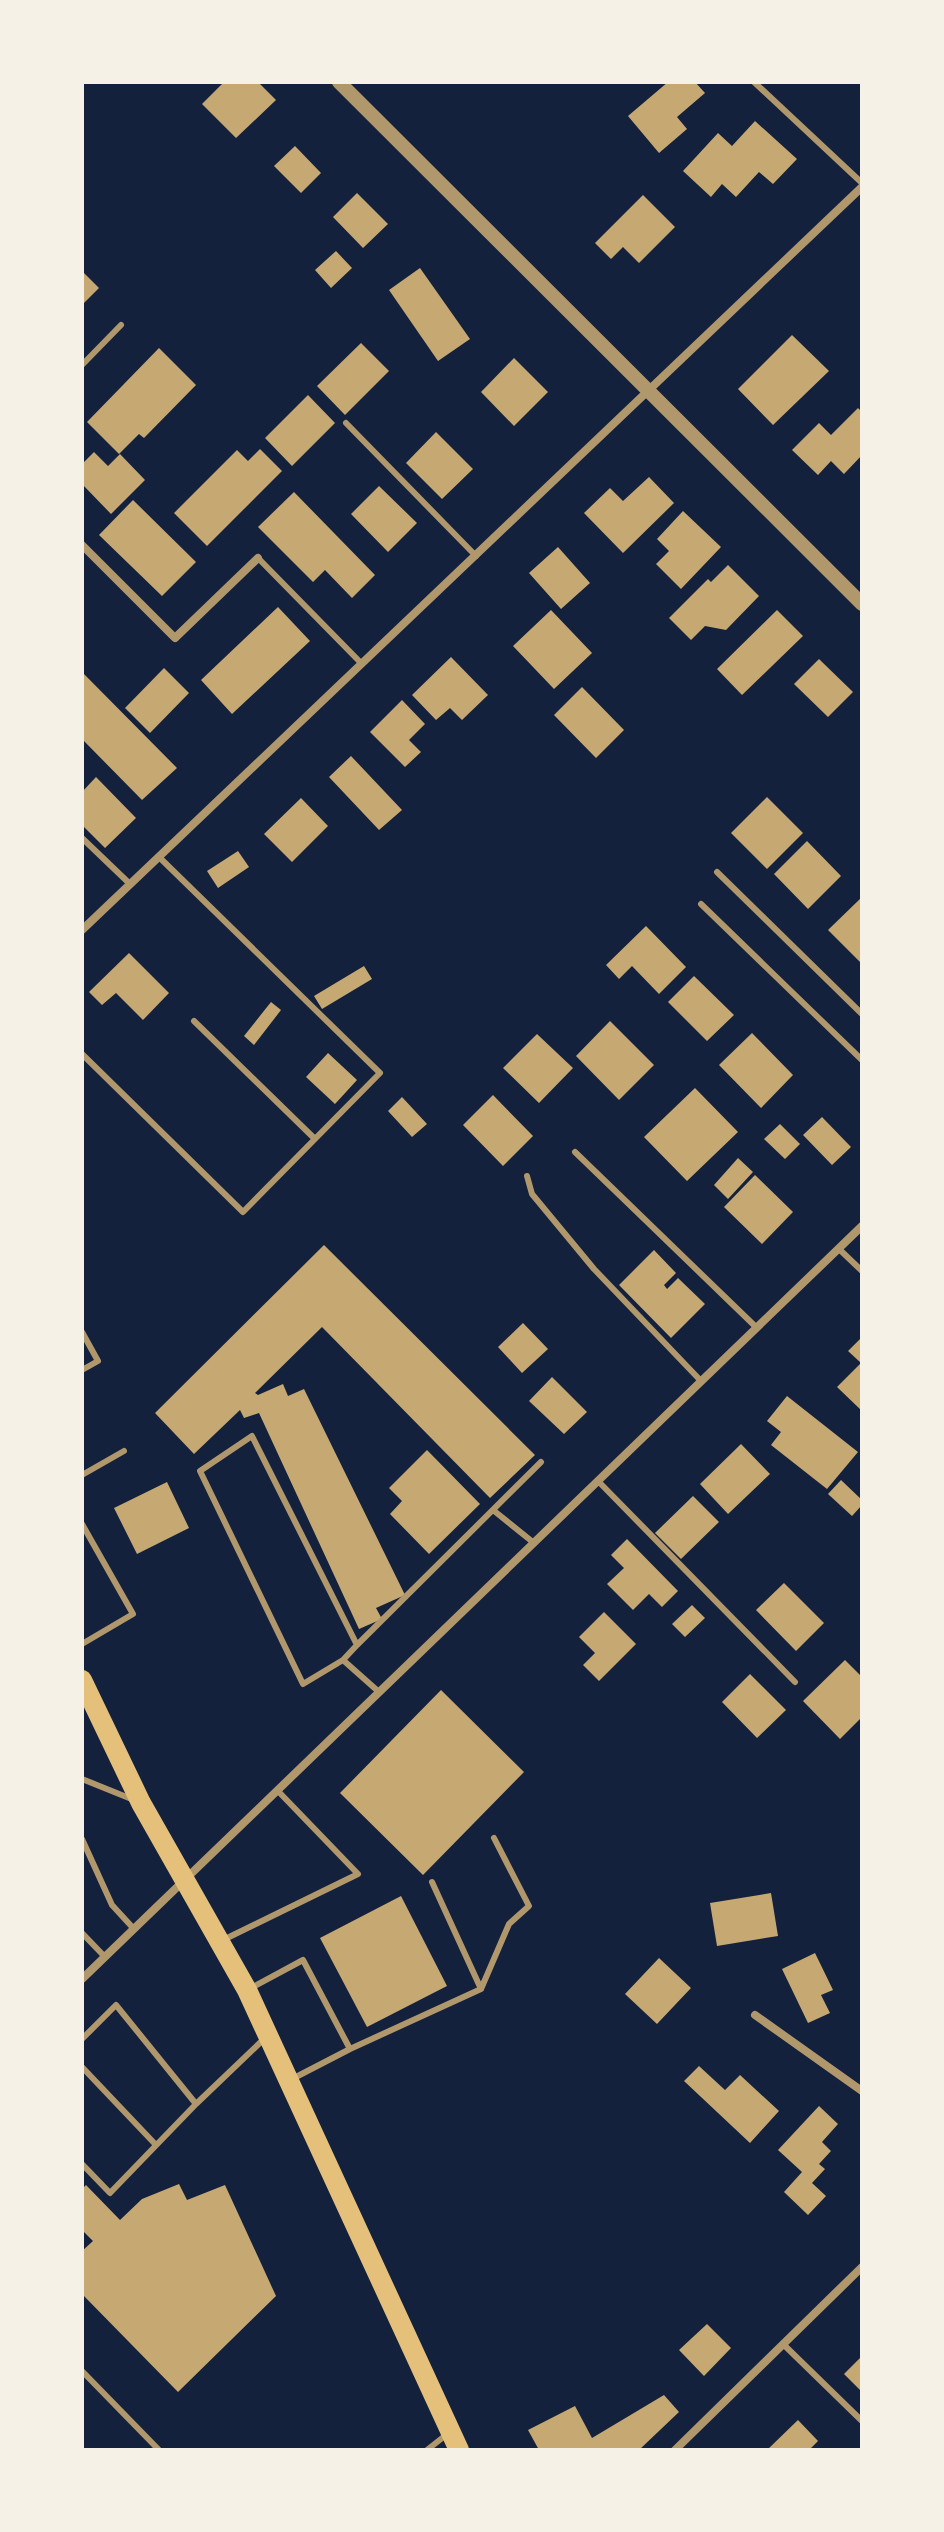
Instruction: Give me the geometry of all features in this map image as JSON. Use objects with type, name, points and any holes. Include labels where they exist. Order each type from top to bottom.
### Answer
[{"type":"main road","points":[[82,1680],[141,1803],[247,1990],[455,2440]]},
{"type":"street","points":[[339,82],[862,604]]},
{"type":"street","points":[[82,930],[862,185]]},
{"type":"street","points":[[82,545],[175,638],[258,558]]},
{"type":"street","points":[[82,1979],[862,1226]]},
{"type":"street","points":[[755,2015],[862,2091]]},
{"type":"street","points":[[675,2450],[862,2267]]},
{"type":"lane","points":[[754,82],[862,185]]},
{"type":"lane","points":[[82,365],[121,325]]},
{"type":"lane","points":[[346,423],[476,556]]},
{"type":"lane","points":[[258,558],[362,664]]},
{"type":"lane","points":[[82,838],[130,884]]},
{"type":"lane","points":[[82,1054],[243,1212],[380,1073],[159,857]]},
{"type":"lane","points":[[717,872],[862,1014]]},
{"type":"lane","points":[[701,904],[862,1060]]},
{"type":"lane","points":[[194,1021],[315,1139]]},
{"type":"lane","points":[[575,1152],[757,1328]]},
{"type":"lane","points":[[527,1176],[532,1194],[594,1269],[701,1381]]},
{"type":"lane","points":[[839,1249],[862,1271]]},
{"type":"lane","points":[[82,1332],[98,1361],[82,1370]]},
{"type":"lane","points":[[357,1645],[252,1436],[200,1471],[303,1684],[343,1660],[541,1462]]},
{"type":"lane","points":[[82,1475],[124,1451]]},
{"type":"lane","points":[[598,1481],[795,1682]]},
{"type":"lane","points":[[493,1510],[534,1543]]},
{"type":"lane","points":[[82,1524],[133,1614],[82,1644]]},
{"type":"lane","points":[[343,1660],[379,1692]]},
{"type":"lane","points":[[82,1779],[141,1803]]},
{"type":"lane","points":[[219,1941],[358,1874],[277,1790]]},
{"type":"lane","points":[[289,2081],[350,2049],[481,1989],[509,1924],[529,1906],[494,1838]]},
{"type":"lane","points":[[82,1839],[112,1905],[134,1929]]},
{"type":"lane","points":[[432,1882],[481,1989]]},
{"type":"lane","points":[[82,1933],[105,1957]]},
{"type":"lane","points":[[247,1990],[303,1960],[350,2049]]},
{"type":"lane","points":[[82,2039],[116,2005],[196,2104]]},
{"type":"lane","points":[[82,2164],[110,2193],[196,2104],[268,2036]]},
{"type":"lane","points":[[82,2067],[156,2145]]},
{"type":"lane","points":[[783,2344],[862,2421]]},
{"type":"lane","points":[[82,2371],[159,2450]]},
{"type":"lane","points":[[427,2450],[455,2440]]},
{"type":"building","points":[[224,82],[258,82],[276,100],[236,138],[202,104]]},
{"type":"building","points":[[668,82],[695,82],[705,93],[677,117],[687,129],[659,153],[628,116]]},
{"type":"building","points":[[755,121],[797,159],[773,184],[759,172],[736,197],[722,184],[711,197],[683,171],[718,133],[732,146]]},
{"type":"building","points":[[295,146],[321,173],[301,193],[274,166]]},
{"type":"building","points":[[357,193],[388,224],[363,248],[333,217]]},
{"type":"building","points":[[643,195],[675,227],[639,263],[623,247],[611,259],[595,243]]},
{"type":"building","points":[[336,251],[352,268],[331,288],[315,270]]},
{"type":"building","points":[[420,268],[470,339],[438,361],[389,290]]},
{"type":"building","points":[[82,271],[99,288],[82,305]]},
{"type":"building","points":[[792,335],[829,371],[773,425],[738,389]]},
{"type":"building","points":[[361,343],[389,371],[345,415],[317,386]]},
{"type":"building","points":[[159,348],[196,385],[144,438],[139,434],[119,454],[87,422]]},
{"type":"building","points":[[514,358],[548,392],[514,426],[481,392]]},
{"type":"building","points":[[308,395],[335,423],[292,466],[265,438]]},
{"type":"building","points":[[858,408],[862,412],[862,455],[844,474],[831,461],[818,475],[792,450],[819,423],[831,435]]},
{"type":"building","points":[[436,432],[473,469],[442,499],[406,463]]},
{"type":"building","points":[[260,449],[282,471],[207,546],[174,513],[237,450],[248,461]]},
{"type":"building","points":[[94,452],[108,466],[120,454],[145,480],[111,514],[82,484],[82,464]]},
{"type":"building","points":[[649,477],[674,503],[623,553],[584,513],[610,488],[623,501]]},
{"type":"building","points":[[379,486],[417,523],[388,552],[351,514]]},
{"type":"building","points":[[294,492],[375,575],[352,598],[325,570],[313,582],[258,527]]},
{"type":"building","points":[[133,500],[196,562],[162,596],[99,535]]},
{"type":"building","points":[[683,511],[721,547],[681,589],[656,564],[669,551],[657,539]]},
{"type":"building","points":[[558,547],[590,583],[561,609],[529,573]]},
{"type":"building","points":[[728,565],[759,596],[726,630],[705,626],[691,640],[669,618],[708,579],[711,582]]},
{"type":"building","points":[[278,607],[310,641],[232,714],[201,680]]},
{"type":"building","points":[[551,610],[592,653],[554,689],[513,646]]},
{"type":"building","points":[[777,610],[803,636],[742,695],[717,669]]},
{"type":"building","points":[[451,657],[488,695],[462,720],[450,708],[436,720],[412,695]]},
{"type":"building","points":[[819,659],[853,692],[828,717],[794,684]]},
{"type":"building","points":[[164,668],[189,693],[150,733],[125,708]]},
{"type":"building","points":[[82,672],[177,768],[142,800],[82,739]]},
{"type":"building","points":[[582,687],[624,730],[596,758],[554,715]]},
{"type":"building","points":[[402,700],[425,724],[409,740],[421,752],[405,767],[370,732]]},
{"type":"building","points":[[351,756],[402,810],[379,830],[329,777]]},
{"type":"building","points":[[96,777],[136,818],[105,848],[82,825],[82,792]]},
{"type":"building","points":[[767,797],[803,833],[767,869],[731,833]]},
{"type":"building","points":[[301,798],[328,826],[292,862],[264,834]]},
{"type":"building","points":[[807,841],[841,876],[808,909],[774,874]]},
{"type":"building","points":[[238,851],[249,867],[218,888],[207,871]]},
{"type":"building","points":[[862,897],[862,964],[828,930]]},
{"type":"building","points":[[646,926],[686,967],[659,994],[632,966],[619,979],[606,965]]},
{"type":"building","points":[[129,953],[169,993],[143,1020],[116,993],[102,1005],[89,992]]},
{"type":"building","points":[[364,966],[372,979],[322,1009],[314,996]]},
{"type":"building","points":[[694,976],[734,1015],[707,1041],[668,1002]]},
{"type":"building","points":[[271,1002],[281,1010],[254,1045],[244,1036]]},
{"type":"building","points":[[610,1021],[654,1065],[619,1100],[576,1056]]},
{"type":"building","points":[[752,1033],[793,1075],[761,1108],[719,1065]]},
{"type":"building","points":[[537,1034],[573,1068],[539,1103],[503,1068]]},
{"type":"building","points":[[328,1053],[357,1080],[335,1104],[306,1077]]},
{"type":"building","points":[[695,1088],[738,1132],[687,1181],[644,1137]]},
{"type":"building","points":[[493,1095],[533,1136],[503,1166],[463,1125]]},
{"type":"building","points":[[402,1097],[427,1124],[412,1137],[388,1111]]},
{"type":"building","points":[[822,1117],[851,1147],[832,1165],[803,1135]]},
{"type":"building","points":[[780,1124],[800,1144],[785,1159],[764,1139]]},
{"type":"building","points":[[738,1158],[753,1172],[728,1199],[714,1185]]},
{"type":"building","points":[[755,1175],[793,1212],[762,1244],[724,1207]]},
{"type":"building","points":[[324,1245],[535,1455],[490,1498],[322,1327],[255,1393],[258,1395],[283,1384],[288,1396],[304,1389],[405,1595],[376,1608],[382,1619],[359,1629],[259,1413],[244,1418],[240,1410],[194,1454],[155,1413]]},
{"type":"building","points":[[654,1250],[676,1273],[664,1285],[667,1289],[678,1278],[705,1304],[671,1338],[619,1285]]},
{"type":"building","points":[[523,1323],[548,1349],[522,1373],[498,1347]]},
{"type":"building","points":[[860,1339],[862,1341],[862,1411],[837,1387],[861,1363],[848,1351]]},
{"type":"building","points":[[552,1377],[587,1412],[564,1434],[529,1401]]},
{"type":"building","points":[[787,1396],[858,1452],[827,1489],[771,1445],[781,1432],[767,1421]]},
{"type":"building","points":[[741,1444],[770,1474],[728,1514],[700,1484]]},
{"type":"building","points":[[427,1450],[480,1504],[429,1554],[390,1514],[402,1501],[389,1488]]},
{"type":"building","points":[[841,1480],[862,1500],[862,1505],[852,1516],[828,1494]]},
{"type":"building","points":[[167,1482],[189,1528],[137,1554],[114,1508]]},
{"type":"building","points":[[693,1496],[719,1522],[681,1559],[655,1533]]},
{"type":"building","points":[[627,1539],[678,1591],[662,1607],[649,1594],[633,1610],[607,1584],[624,1568],[611,1555]]},
{"type":"building","points":[[784,1583],[824,1623],[796,1651],[756,1610]]},
{"type":"building","points":[[692,1605],[705,1618],[685,1637],[672,1624]]},
{"type":"building","points":[[604,1612],[636,1644],[599,1681],[583,1665],[595,1653],[579,1637]]},
{"type":"building","points":[[845,1660],[862,1677],[862,1717],[840,1739],[803,1701]]},
{"type":"building","points":[[750,1674],[786,1710],[757,1738],[722,1702]]},
{"type":"building","points":[[441,1690],[524,1772],[423,1875],[340,1793]]},
{"type":"building","points":[[771,1893],[778,1936],[717,1946],[710,1903]]},
{"type":"building","points":[[401,1896],[447,1986],[367,2027],[320,1938]]},
{"type":"building","points":[[815,1953],[833,1990],[821,1995],[830,2013],[808,2023],[782,1969]]},
{"type":"building","points":[[659,1958],[691,1988],[657,2024],[625,1994]]},
{"type":"building","points":[[699,2066],[725,2090],[740,2075],[779,2111],[750,2143],[684,2081]]},
{"type":"building","points":[[819,2106],[838,2124],[822,2142],[831,2151],[819,2164],[825,2169],[812,2183],[826,2196],[808,2215],[784,2192],[802,2172],[778,2150]]},
{"type":"building","points":[[179,2184],[187,2200],[225,2185],[276,2296],[178,2392],[82,2294],[82,2251],[93,2241],[82,2230],[82,2189],[86,2185],[120,2220],[142,2199]]},
{"type":"building","points":[[707,2324],[731,2348],[704,2376],[679,2350]]},
{"type":"building","points":[[862,2356],[862,2392],[844,2374]]},
{"type":"building","points":[[664,2395],[679,2412],[639,2450],[539,2450],[528,2430],[575,2406],[592,2438]]},
{"type":"building","points":[[798,2420],[818,2441],[809,2450],[767,2450]]}]
